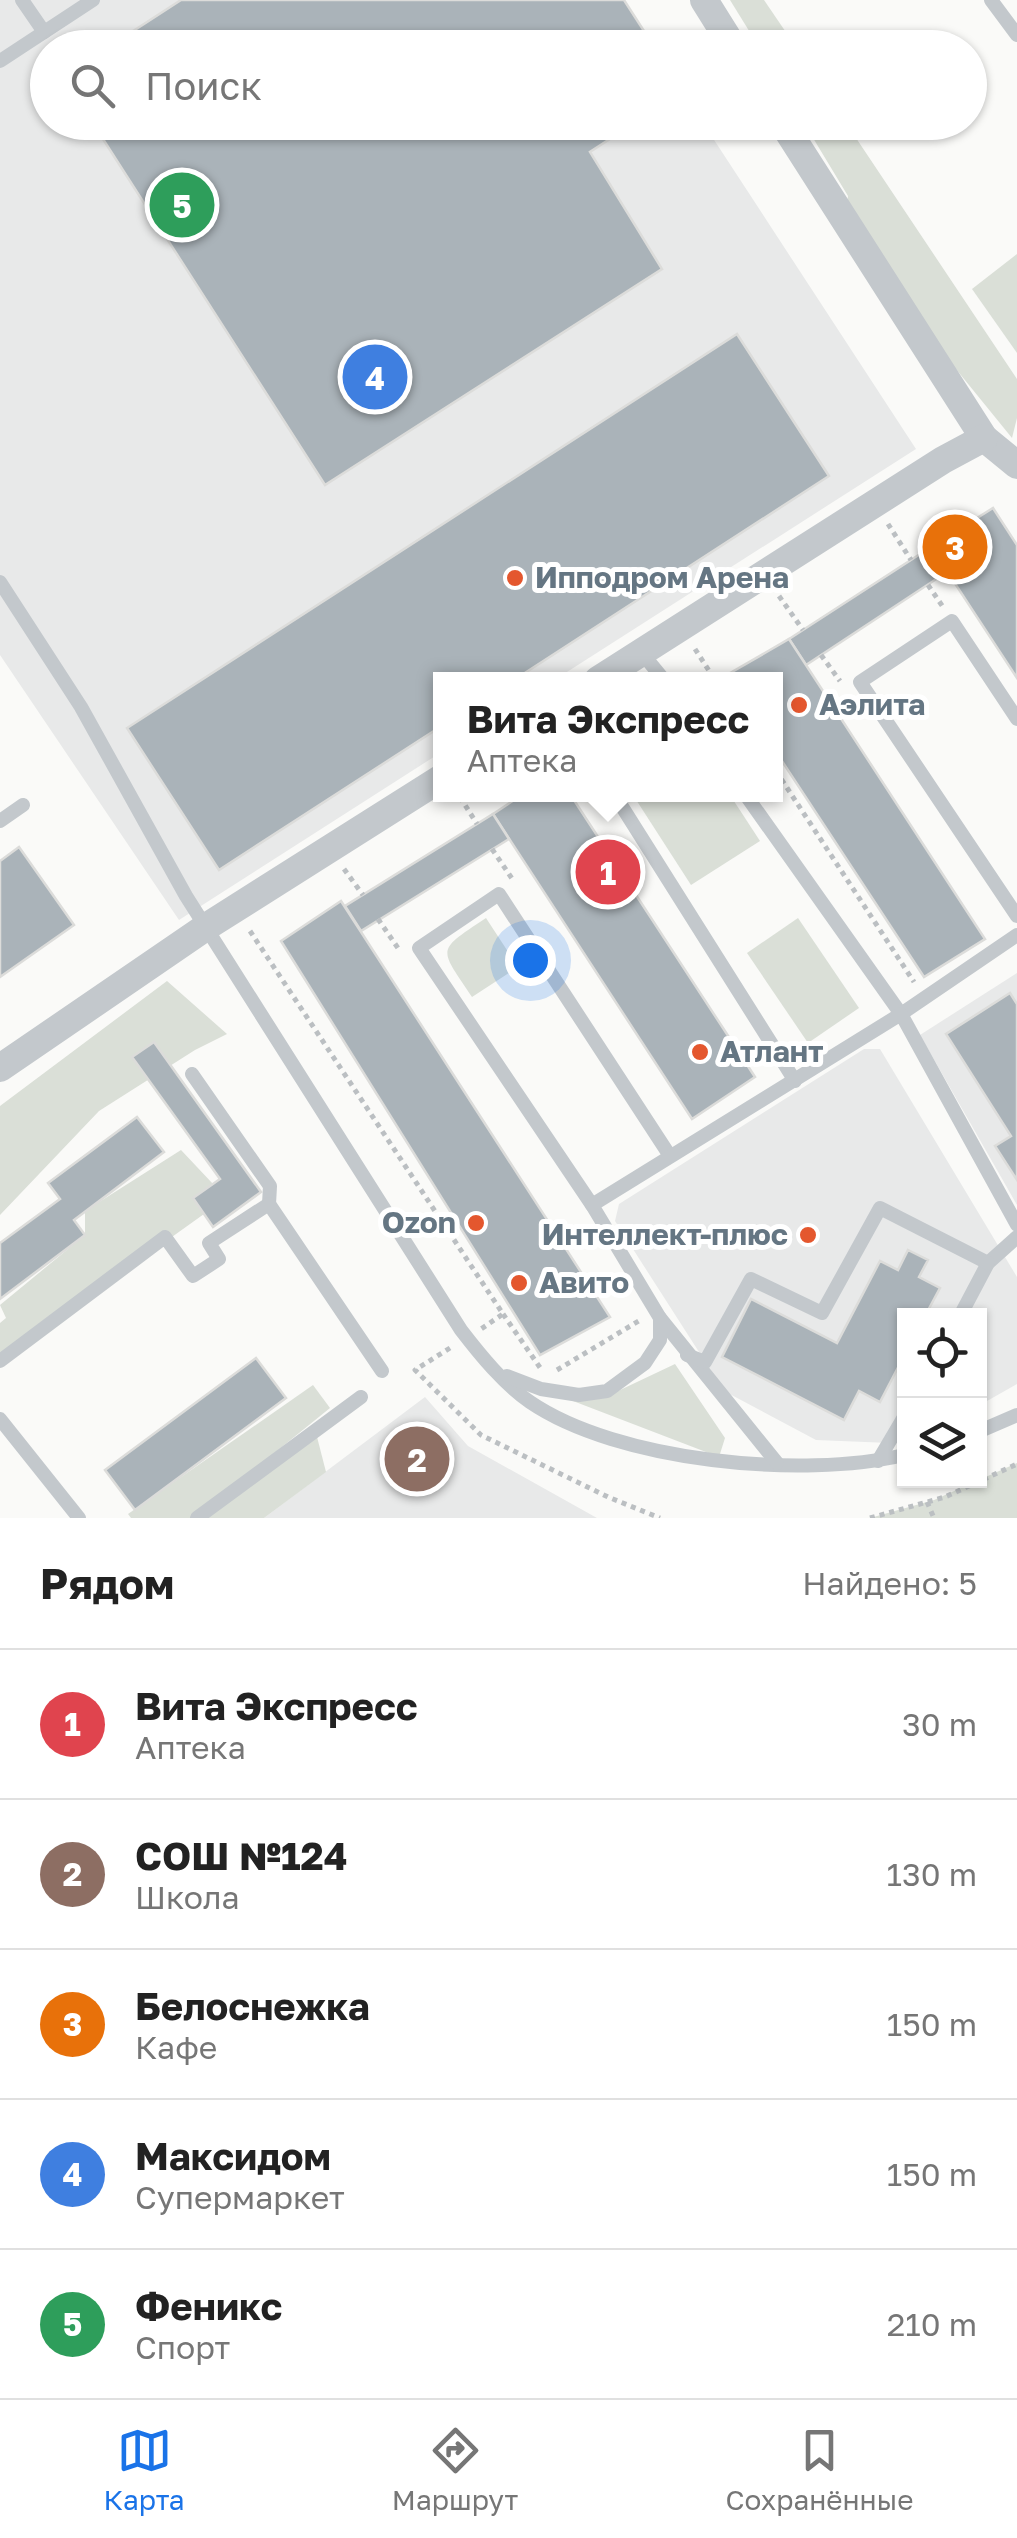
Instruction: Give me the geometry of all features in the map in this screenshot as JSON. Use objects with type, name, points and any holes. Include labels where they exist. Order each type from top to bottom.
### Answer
[{"type":"street","points":[[704,0],[723,30]]},
{"type":"street","points":[[794,140],[984,438],[1017,465]]},
{"type":"street","points":[[610,672],[984,438]]},
{"type":"street","points":[[0,1068],[206,927],[433,784]]},
{"type":"lane","points":[[22,0],[43,30]]},
{"type":"lane","points":[[47,30],[93,0]]},
{"type":"lane","points":[[991,0],[1017,35]]},
{"type":"lane","points":[[0,61],[30,41]]},
{"type":"lane","points":[[0,582],[81,707],[206,927],[461,1330],[497,1372],[529,1401],[566,1422],[637,1448],[778,1463],[878,1461],[897,1457]]},
{"type":"lane","points":[[1017,719],[952,621],[860,682],[1017,916]]},
{"type":"lane","points":[[641,651],[658,672]]},
{"type":"lane","points":[[619,802],[795,1081]]},
{"type":"lane","points":[[752,802],[900,1014],[1017,1225]]},
{"type":"lane","points":[[0,821],[23,805]]},
{"type":"lane","points":[[497,1372],[555,1391],[579,1395],[606,1391],[645,1363],[660,1340],[592,1206],[419,948],[499,894],[670,1156]]},
{"type":"lane","points":[[592,1206],[795,1081],[1017,935]]},
{"type":"lane","points":[[192,1074],[270,1186],[270,1204],[382,1371]]},
{"type":"lane","points":[[0,1360],[165,1237],[193,1276],[219,1259],[208,1243],[270,1204]]},
{"type":"lane","points":[[687,1355],[705,1362],[750,1279],[822,1313],[880,1208],[988,1263]]},
{"type":"lane","points":[[964,1308],[988,1263],[1017,1236]]},
{"type":"lane","points":[[652,1318],[778,1463]]},
{"type":"lane","points":[[197,1518],[361,1397]]},
{"type":"lane","points":[[987,1428],[1017,1415]]},
{"type":"lane","points":[[0,1419],[78,1518]]},
{"type":"lane","points":[[878,1461],[897,1430]]},
{"type":"path","points":[[886,522],[912,560]]},
{"type":"path","points":[[777,593],[804,630]]},
{"type":"path","points":[[690,642],[710,672]]},
{"type":"path","points":[[821,654],[842,683]]},
{"type":"path","points":[[783,782],[918,988]]},
{"type":"path","points":[[463,802],[477,824]]},
{"type":"path","points":[[344,868],[363,895]]},
{"type":"path","points":[[503,1314],[546,1376],[652,1318]]},
{"type":"path","points":[[870,1518],[927,1502],[1017,1464]]},
{"type":"path","points":[[927,1502],[934,1518]]},
{"type":"shaded area","points":[[0,0],[624,0],[644,30],[30,30],[30,140],[714,140],[916,449],[567,672],[433,672],[433,757],[179,920],[0,655]]},
{"type":"shaded area","points":[[730,0],[764,0],[784,30],[749,30]]},
{"type":"shaded area","points":[[814,140],[857,140],[1017,379],[1017,418],[1012,438],[843,230],[848,196]]},
{"type":"shaded area","points":[[1017,254],[1017,353],[972,289]]},
{"type":"shaded area","points":[[638,802],[735,802],[760,841],[691,885]]},
{"type":"shaded area","points":[[486,918],[518,967],[472,997],[448,959],[448,952],[450,945]]},
{"type":"shaded area","points":[[798,918],[859,1008],[808,1043],[747,953]]},
{"type":"shaded area","points":[[1017,973],[1017,1205],[920,1035]]},
{"type":"shaded area","points":[[167,981],[227,1034],[99,1111],[0,1215],[0,1106]]},
{"type":"shaded area","name":"Интеллект-плюс","points":[[864,1049],[880,1049],[1017,1277],[1017,1384],[987,1401],[987,1308],[897,1308],[897,1440],[816,1440],[724,1391],[615,1221],[619,1204]]},
{"type":"shaded area","points":[[181,1150],[213,1184],[193,1198],[204,1214],[0,1360],[0,1323],[6,1318],[0,1305],[85,1235],[85,1211]]},
{"type":"shaded area","points":[[675,1364],[725,1438],[719,1457],[513,1378],[568,1393],[618,1391]]},
{"type":"shaded area","points":[[313,1385],[330,1408],[194,1518],[131,1518],[128,1514]]},
{"type":"shaded area","points":[[425,1397],[468,1446],[597,1518],[264,1518]]},
{"type":"shaded area","points":[[315,1429],[326,1472],[264,1518],[197,1518]]},
{"type":"shaded area","points":[[1017,1463],[1017,1518],[870,1518],[961,1488],[987,1488],[987,1476]]},
{"type":"building","points":[[181,0],[624,0],[643,30],[135,30]]},
{"type":"building","points":[[104,140],[608,140],[590,152],[662,269],[325,485]]},
{"type":"building","name":"Ипподром Арена","points":[[737,334],[829,476],[526,672],[433,672],[433,732],[219,870],[127,728]]},
{"type":"building","points":[[993,508],[1017,545],[1017,678],[931,547]]},
{"type":"building","points":[[931,547],[947,572],[806,665],[789,639]]},
{"type":"building","points":[[789,639],[985,939],[924,977],[783,763],[783,672],[732,672]]},
{"type":"building","points":[[511,802],[575,802],[755,1077],[692,1119],[493,814]]},
{"type":"building","points":[[493,814],[509,839],[361,931],[345,906]]},
{"type":"building","points":[[19,847],[74,925],[0,977],[0,861]]},
{"type":"building","points":[[341,901],[610,1317],[540,1355],[281,941]]},
{"type":"building","points":[[1010,993],[1017,1004],[1017,1180],[995,1146],[1011,1136],[946,1034]]},
{"type":"building","points":[[154,1042],[261,1192],[213,1227],[193,1198],[220,1179],[132,1057]]},
{"type":"building","points":[[137,1117],[164,1152],[74,1220],[85,1235],[0,1299],[0,1243],[60,1199],[48,1183]]},
{"type":"building","points":[[908,1250],[928,1260],[919,1277],[940,1288],[929,1308],[897,1308],[897,1369],[880,1402],[859,1391],[844,1420],[722,1357],[751,1299],[837,1343],[880,1261],[898,1270]]},
{"type":"building","points":[[256,1358],[286,1398],[135,1510],[105,1470]]},
{"type":"place","name":"Феникс","points":[[182,205]]},
{"type":"place","name":"Максидом","points":[[375,377]]},
{"type":"place","name":"Белоснежка","points":[[955,547]]},
{"type":"place","name":"Ипподром Арена","points":[[515,578]]},
{"type":"place","name":"Аэлита","points":[[799,705]]},
{"type":"place","name":"Вита Экспресс","points":[[608,872]]},
{"type":"place","name":"Атлант","points":[[700,1052]]},
{"type":"place","name":"Ozon","points":[[476,1223]]},
{"type":"place","name":"Интеллект-плюс","points":[[808,1235]]},
{"type":"place","name":"Авито","points":[[519,1283]]},
{"type":"place","name":"СОШ №124","points":[[417,1459]]}]
